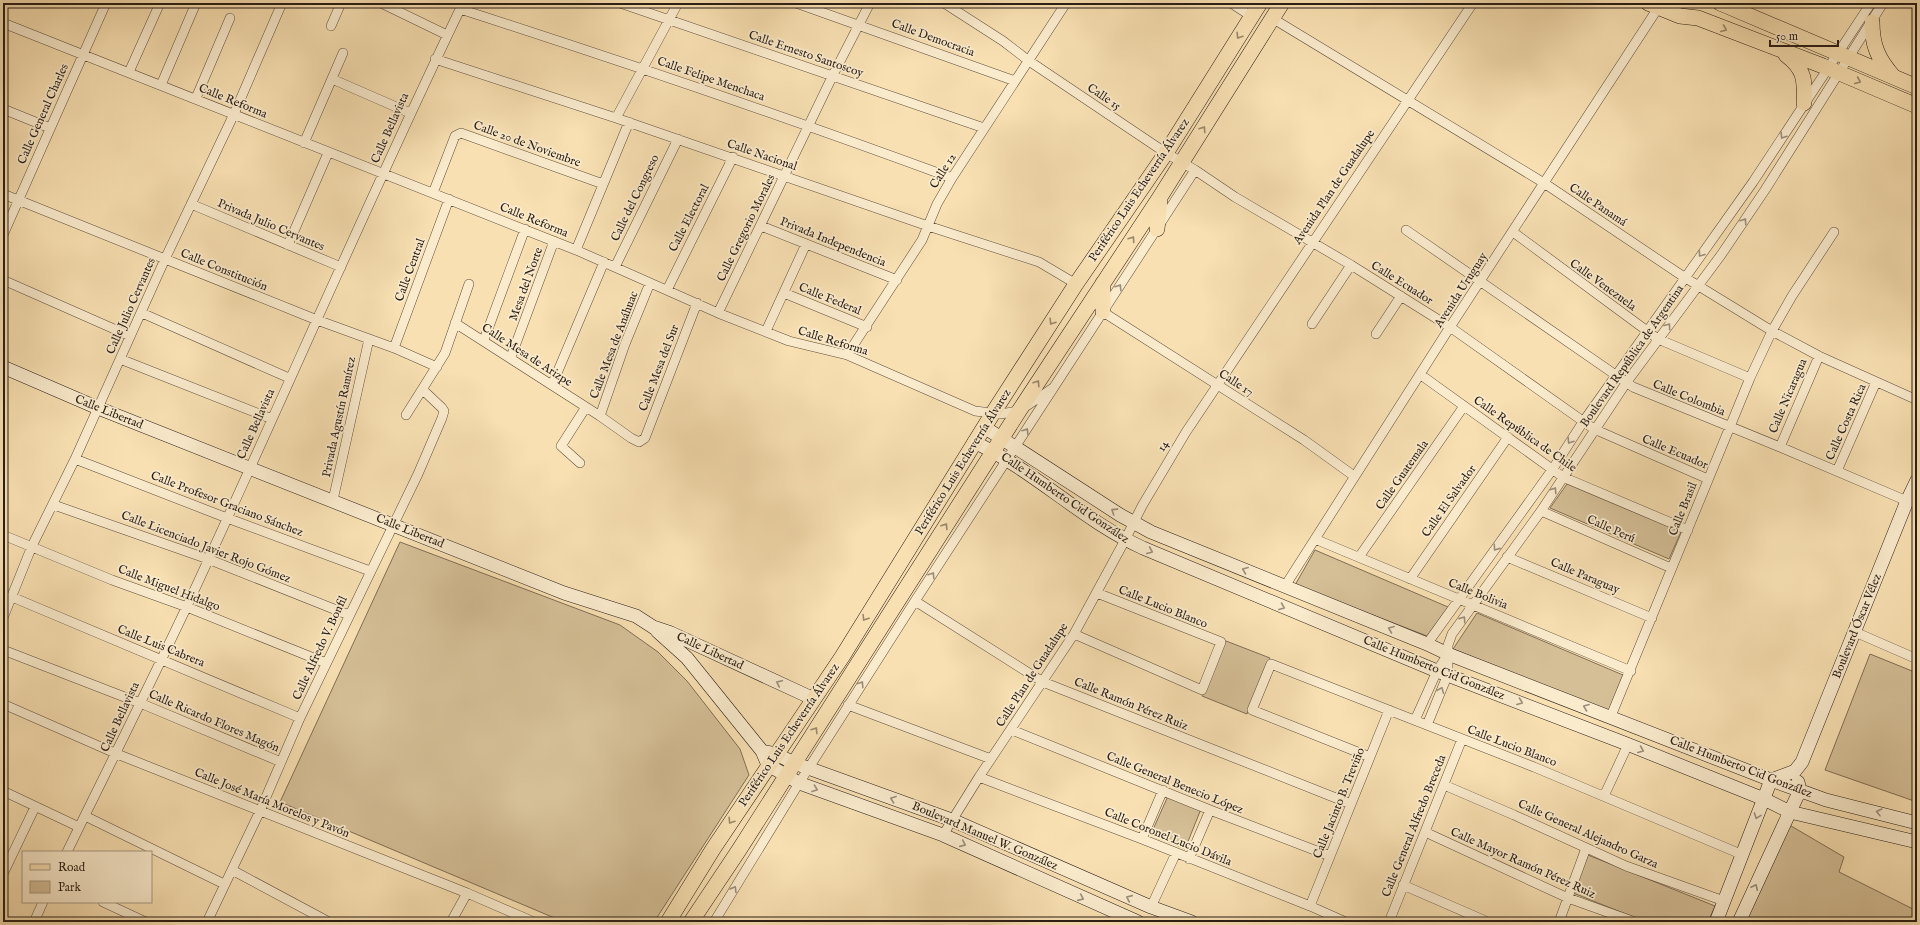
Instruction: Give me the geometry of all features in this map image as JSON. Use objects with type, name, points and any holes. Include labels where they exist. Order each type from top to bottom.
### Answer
[{"type":"main road","name":"Periférico Luis Echeverría Álvarez","points":[[668,922],[769,757],[814,699],[974,442],[1076,284],[1166,152],[1260,3]]},
{"type":"main road","name":"Periférico Luis Echeverría Álvarez","points":[[690,922],[792,780],[997,445],[1102,283],[1160,197],[1282,3]]},
{"type":"main road","points":[[1720,3],[1917,87]]},
{"type":"main road","points":[[1658,4],[1680,16],[1698,18],[1781,50],[1917,106]]},
{"type":"main road","points":[[1872,22],[1874,48],[1884,66],[1894,76]]},
{"type":"main road","points":[[1781,50],[1800,67],[1805,86],[1804,103]]},
{"type":"main road","points":[[1157,229],[1160,197]]},
{"type":"main road","points":[[1102,283],[1103,312]]},
{"type":"street","name":"Calle General Charles","points":[[3,235],[106,3]]},
{"type":"street","points":[[130,72],[160,3]]},
{"type":"street","points":[[162,85],[196,3]]},
{"type":"street","name":"Calle Julio Cervantes","points":[[3,618],[32,546],[54,505],[130,336],[142,313],[165,259],[234,114],[282,3]]},
{"type":"street","points":[[331,26],[341,3]]},
{"type":"street","points":[[380,3],[401,7],[447,35]]},
{"type":"street","name":"Calle Ernesto Santoscoy","points":[[620,3],[984,128]]},
{"type":"street","points":[[616,118],[678,3]]},
{"type":"street","name":"Calle Democracia","points":[[796,3],[1015,81]]},
{"type":"street","name":"Calle Gregorio Morales","points":[[718,313],[833,75],[870,3]]},
{"type":"street","name":"Calle 15","points":[[944,3],[1003,41],[1029,61],[1166,152]]},
{"type":"street","name":"Calle 12","points":[[847,355],[867,327],[922,240],[937,204],[952,178],[1066,3]]},
{"type":"street","points":[[1231,3],[1251,16]]},
{"type":"street","name":"Avenida Plan de Guadalupe","points":[[1216,384],[1473,3]]},
{"type":"street","points":[[1833,71],[1843,56],[1871,3]]},
{"type":"street","points":[[1833,71],[1843,56],[1872,22],[1883,3]]},
{"type":"street","name":"Avenida Uruguay","points":[[1279,584],[1315,539],[1658,4]]},
{"type":"street","name":"Calle Bellavista","points":[[67,851],[117,754],[187,606],[410,113],[462,6]]},
{"type":"street","name":"Calle Felipe Menchaca","points":[[462,6],[809,126],[952,178]]},
{"type":"street","points":[[196,98],[230,18]]},
{"type":"street","name":"Calle Panamá","points":[[1272,18],[1544,183],[1684,277],[1772,331],[1819,356],[1917,400]]},
{"type":"street","name":"Calle Reforma","points":[[3,23],[196,98],[328,153],[554,241],[718,313],[789,341],[847,355],[975,411],[993,413],[1019,411],[1053,388]]},
{"type":"street","points":[[304,143],[343,53]]},
{"type":"street","name":"Calle Nacional","points":[[435,59],[629,122],[928,226],[1039,262],[1076,284]]},
{"type":"street","name":"Boulevard República de Argentina","points":[[1428,644],[1552,470],[1583,422],[1684,277],[1753,182],[1804,103],[1833,71]]},
{"type":"street","name":"Boulevard República de Argentina","points":[[1448,654],[1452,634],[1541,511],[1594,429],[1626,383],[1697,285],[1721,255],[1765,190],[1833,71]]},
{"type":"street","points":[[332,79],[410,113]]},
{"type":"street","points":[[3,109],[50,128]]},
{"type":"street","points":[[576,250],[629,122]]},
{"type":"street","name":"Calle 20 de Noviembre","points":[[433,193],[455,136],[461,133],[603,184]]},
{"type":"street","name":"Calle del Congreso","points":[[615,267],[678,139]]},
{"type":"street","name":"Calle Ecuador","points":[[1166,152],[1235,197],[1311,243],[1351,265],[1450,327],[1594,429],[1708,479]]},
{"type":"street","points":[[288,245],[328,153]]},
{"type":"street","name":"Calle Electoral","points":[[667,290],[734,158]]},
{"type":"street","points":[[801,766],[848,705],[1195,170]]},
{"type":"street","points":[[1753,182],[1765,190]]},
{"type":"street","name":"Calle Constitución","points":[[3,194],[317,320],[394,348],[437,367]]},
{"type":"street","name":"Calle Central","points":[[394,348],[449,199]]},
{"type":"street","name":"Privada Julio Cervantes","points":[[191,204],[341,267]]},
{"type":"street","name":"Privada Independencia","points":[[761,226],[896,280]]},
{"type":"street","points":[[484,340],[525,230]]},
{"type":"street","name":"Calle Colombia","points":[[1406,230],[1626,383],[1646,394],[1780,447],[1907,501]]},
{"type":"street","name":"Calle Venezuela","points":[[1513,232],[1658,339],[1750,378]]},
{"type":"street","name":"Calle Brasil","points":[[1611,716],[1631,671],[1750,378],[1772,331],[1792,296],[1834,232]]},
{"type":"street","name":"Mesa del Norte","points":[[511,357],[554,241]]},
{"type":"street","points":[[766,331],[806,244]]},
{"type":"street","points":[[552,385],[604,262]]},
{"type":"street","points":[[1312,324],[1351,265]]},
{"type":"street","points":[[3,280],[130,336]]},
{"type":"street","name":"Calle Mesa de Anáhuac","points":[[600,416],[625,344],[650,283]]},
{"type":"street","points":[[406,415],[437,367],[450,342],[469,284]]},
{"type":"street","name":"Calle Federal","points":[[784,293],[867,327]]},
{"type":"street","points":[[1376,334],[1402,296]]},
{"type":"street","name":"Calle Mesa del Sur","points":[[642,441],[645,438],[697,303]]},
{"type":"street","name":"Calle 17","points":[[1103,312],[1304,440],[1354,476]]},
{"type":"street","points":[[142,313],[289,378]]},
{"type":"street","name":"Calle Mesa de Arizpe","points":[[456,323],[511,357],[631,438],[642,441]]},
{"type":"street","name":"Privada Agustín Ramírez","points":[[333,500],[369,339]]},
{"type":"street","name":"Calle Nicaragua","points":[[1780,447],[1819,356]]},
{"type":"street","points":[[120,359],[272,419]]},
{"type":"street","name":"Calle Libertad","points":[[3,367],[98,408],[333,500],[564,593],[636,616],[653,627],[671,633],[814,699]]},
{"type":"street","name":"Calle República de Chile","points":[[1421,375],[1563,477],[1688,530]]},
{"type":"street","name":"Calle Costa Rica","points":[[1837,471],[1876,382]]},
{"type":"street","name":"14","points":[[1134,523],[1162,470],[1216,384]]},
{"type":"street","name":"Calle Alfredo V. Bonfil","points":[[207,922],[260,811],[300,718],[314,693],[326,663],[418,474],[443,415],[441,406],[423,390]]},
{"type":"street","name":"Calle Guatemala","points":[[1359,557],[1464,406]]},
{"type":"street","points":[[580,463],[561,446],[586,407]]},
{"type":"street","name":"Calle Humberto Cid González","points":[[984,427],[1008,459],[1125,540],[1265,600],[1442,672],[1764,799],[1790,812],[1917,842]]},
{"type":"street","name":"Calle El Salvador","points":[[1410,578],[1508,437]]},
{"type":"street","name":"Calle Humberto Cid González","points":[[974,442],[1015,448],[1134,523],[1279,584],[1428,644],[1448,654],[1826,800],[1917,822]]},
{"type":"street","name":"Calle Profesor Graciano Sánchez","points":[[75,459],[227,518],[370,571]]},
{"type":"street","name":"Boulevard Óscar Vélez","points":[[1795,771],[1802,762],[1907,501],[1917,480]]},
{"type":"street","name":"Calle Licenciado Javier Rojo Gómez","points":[[54,505],[208,558],[349,615]]},
{"type":"street","name":"Calle Perú","points":[[1541,511],[1672,568]]},
{"type":"street","name":"Calle Plan de Guadalupe","points":[[943,835],[979,777],[1012,730],[1074,634],[1134,523]]},
{"type":"street","name":"Calle Miguel Hidalgo","points":[[3,535],[112,580],[187,606],[326,663]]},
{"type":"street","name":"Calle Bolivia","points":[[1315,539],[1631,671]]},
{"type":"street","name":"Calle Paraguay","points":[[1508,557],[1652,618]]},
{"type":"street","points":[[1265,600],[1279,584]]},
{"type":"street","name":"Calle Lucio Blanco","points":[[1074,634],[1202,690],[1221,642],[1097,593]]},
{"type":"street","name":"Calle Luis Cabrera","points":[[12,597],[300,718]]},
{"type":"street","name":"Calle Ramón Pérez Ruiz","points":[[915,601],[1043,682],[1351,804]]},
{"type":"street","points":[[653,627],[687,658],[769,757]]},
{"type":"street","points":[[1855,632],[1917,658]]},
{"type":"street","name":"Calle Ricardo Flores Magón","points":[[3,650],[140,703],[281,762]]},
{"type":"street","points":[[1427,725],[1448,654]]},
{"type":"street","name":"Calle Lucio Blanco","points":[[1370,757],[1252,710],[1271,664],[1604,796],[1743,855]]},
{"type":"street","points":[[1415,720],[1442,672]]},
{"type":"street","name":"Calle José María Morelos y Pavón","points":[[3,704],[117,754],[534,922]]},
{"type":"street","points":[[848,705],[991,759]]},
{"type":"street","name":"Calle Jacinto B. Treviño","points":[[1310,906],[1389,710]]},
{"type":"street","name":"Calle General Benecio López","points":[[1012,730],[1210,810],[1330,856]]},
{"type":"street","name":"Calle General Alfredo Breceda","points":[[1389,922],[1462,739]]},
{"type":"street","points":[[1604,796],[1624,751]]},
{"type":"street","name":"Boulevard Manuel W. González","points":[[769,757],[801,766],[952,820],[1150,907],[1192,922]]},
{"type":"street","name":"Boulevard Manuel W. González","points":[[769,757],[792,780],[943,835],[1138,922]]},
{"type":"street","points":[[1716,922],[1771,780],[1795,771],[1800,790],[1739,922]]},
{"type":"street","name":"Calle Coronel Lucio Dávila","points":[[979,777],[1142,839],[1310,906],[1345,922]]},
{"type":"street","points":[[714,922],[792,780]]},
{"type":"street","name":"Calle General Alejandro Garza","points":[[1444,785],[1626,866],[1724,901]]},
{"type":"street","points":[[1142,839],[1163,790]]},
{"type":"street","points":[[3,791],[79,827]]},
{"type":"street","points":[[3,874],[35,807]]},
{"type":"street","points":[[1189,859],[1210,810]]},
{"type":"street","points":[[85,816],[224,884]]},
{"type":"street","name":"Calle Mayor Ramón Pérez Ruiz","points":[[1425,832],[1568,898],[1635,922]]},
{"type":"street","points":[[1559,922],[1586,848]]},
{"type":"street","points":[[1150,907],[1176,853]]},
{"type":"street","points":[[232,870],[329,922]]},
{"type":"street","points":[[1404,886],[1488,922]]},
{"type":"street","points":[[451,922],[467,894]]},
{"type":"street","points":[[34,922],[43,903]]},
{"type":"street","points":[[105,903],[146,922]]},
{"type":"green space","points":[[1567,484],[1681,532],[1669,559],[1550,508]]},
{"type":"green space","points":[[400,542],[620,625],[658,652],[687,681],[740,749],[749,775],[654,922],[564,922],[280,802]]},
{"type":"green space","points":[[1315,550],[1448,607],[1427,636],[1295,585]]},
{"type":"green space","points":[[1477,613],[1623,675],[1608,712],[1453,649]]},
{"type":"green space","points":[[1226,641],[1270,658],[1247,714],[1202,696]]},
{"type":"green space","points":[[1870,654],[1917,673],[1917,802],[1825,770]]},
{"type":"green space","points":[[1168,796],[1201,809],[1185,849],[1151,834]]},
{"type":"green space","points":[[1786,823],[1844,857],[1839,872],[1917,911],[1917,922],[1745,922]]},
{"type":"green space","points":[[1588,855],[1715,906],[1708,922],[1646,922],[1573,893]]}]
